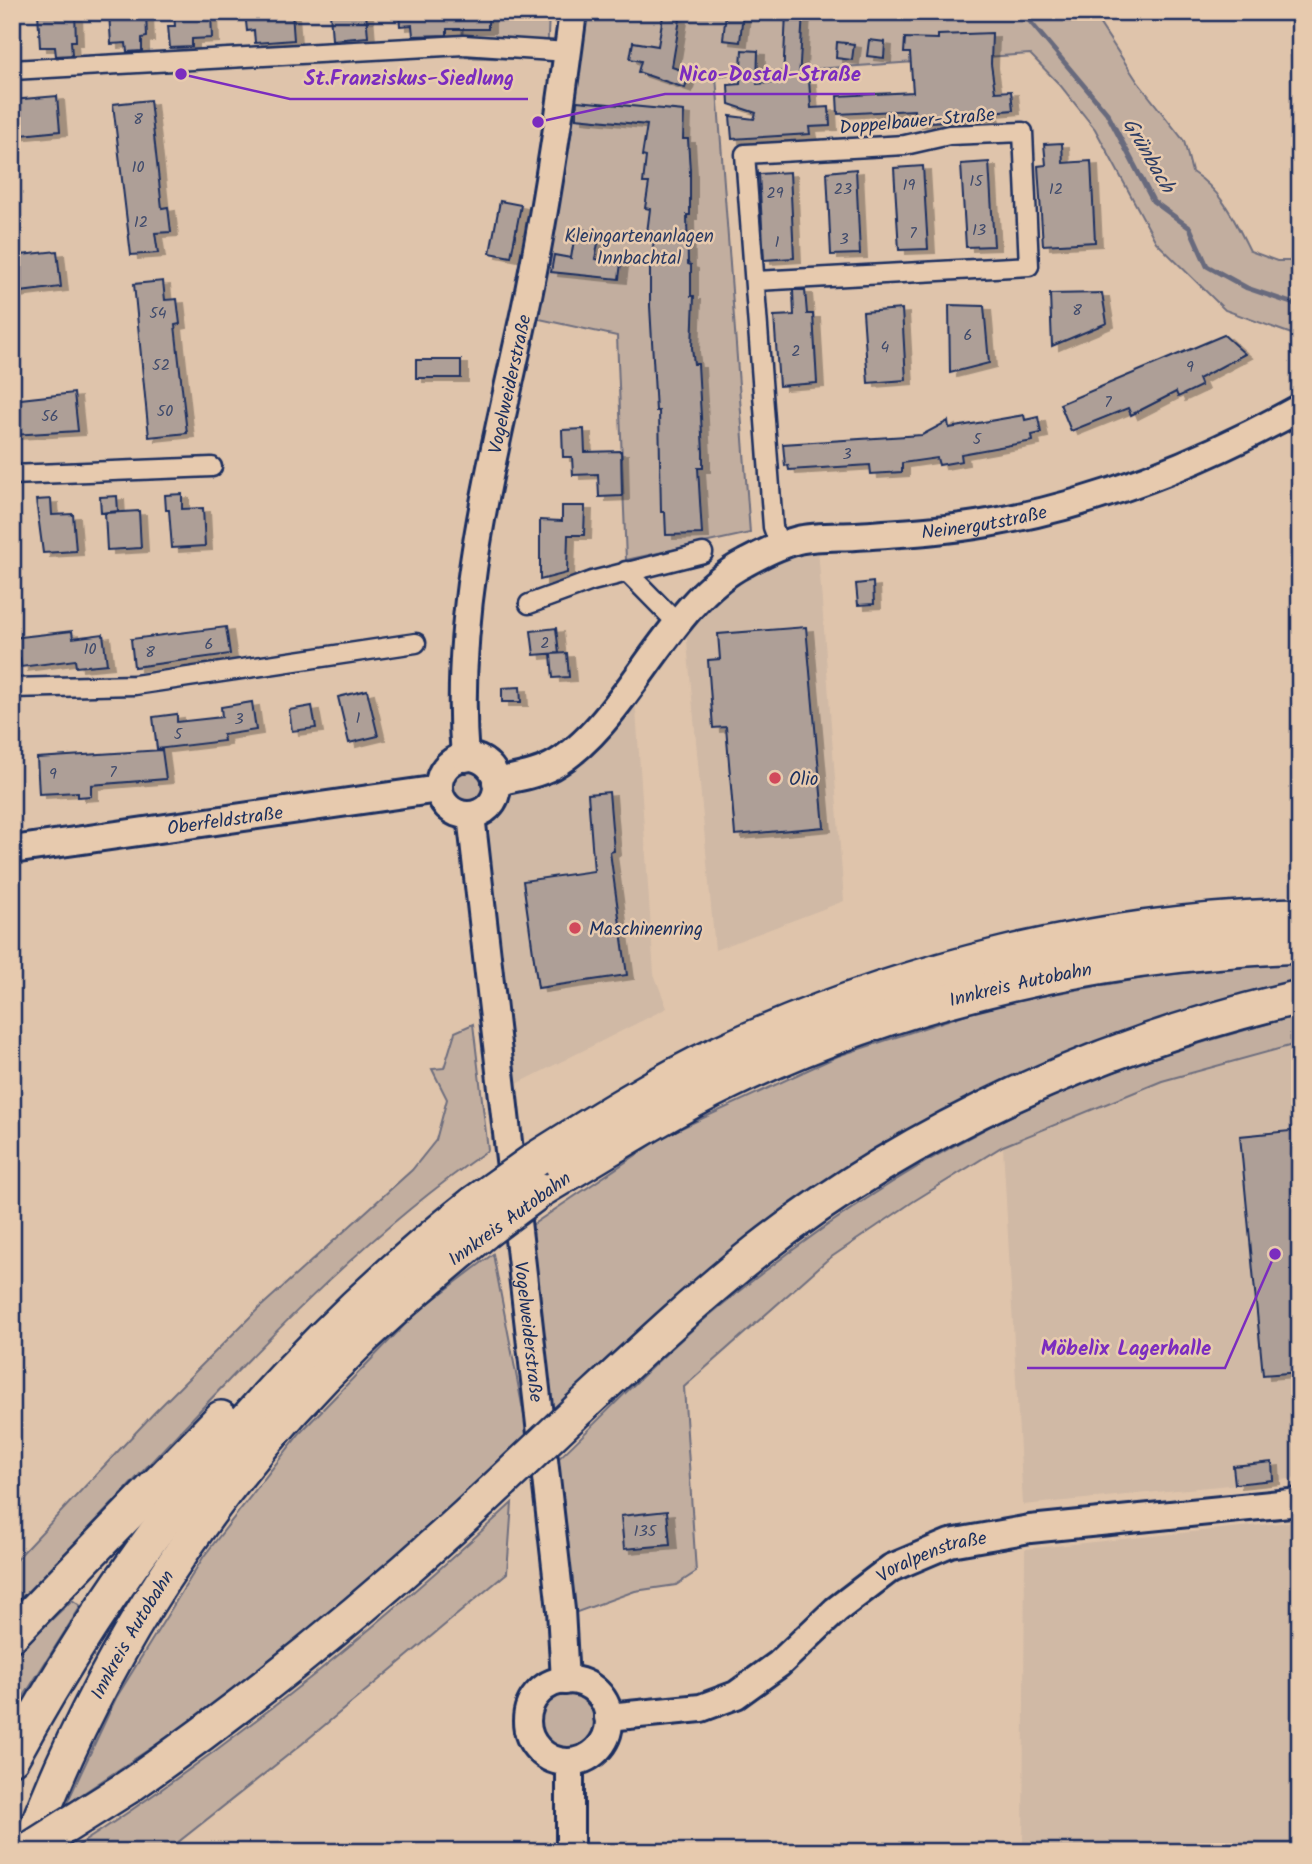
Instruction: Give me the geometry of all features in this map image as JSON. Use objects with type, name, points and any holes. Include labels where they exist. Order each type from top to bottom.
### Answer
[{"type":"highway","name":"Innkreis Autobahn","points":[[26,1852],[99,1689],[169,1572],[210,1513],[260,1449],[537,1157],[639,1094],[720,1052],[848,999],[919,976],[1078,939],[1186,922],[1300,915]]},
{"type":"highway","name":"Innkreis Autobahn","points":[[12,1758],[92,1621],[157,1527],[218,1450],[323,1334],[383,1277],[479,1217],[541,1190],[638,1131],[729,1082],[877,1022],[1011,985],[1149,959],[1300,946]]},
{"type":"highway","points":[[26,1852],[128,1787],[302,1659],[431,1550],[677,1318],[759,1250],[849,1188],[943,1130],[1057,1075],[1154,1037],[1300,997]]},
{"type":"highway","points":[[12,1634],[201,1436],[323,1334]]},
{"type":"main road","name":"Vogelweiderstraße","points":[[465,758],[464,657],[475,565],[538,239],[573,12]]},
{"type":"main road","name":"Neinergutstraße","points":[[496,782],[535,774],[568,755],[607,715],[678,624],[708,592],[740,565],[780,545],[801,540],[918,532],[988,523],[1055,508],[1111,493],[1166,473],[1300,408]]},
{"type":"main road","points":[[465,758],[474,758],[489,766],[496,782],[491,804],[471,815],[453,811],[441,798],[439,789],[440,780],[449,765],[465,758]]},
{"type":"main road","name":"Oberfeldstraße","points":[[12,850],[439,789]]},
{"type":"main road","name":"Vogelweiderstraße","points":[[471,815],[559,1596],[565,1681]]},
{"type":"main road","name":"Voralpenstraße","points":[[608,1717],[701,1708],[736,1695],[779,1664],[836,1610],[891,1568],[950,1543],[1030,1529],[1300,1502]]},
{"type":"main road","points":[[565,1681],[589,1686],[605,1705],[608,1717],[603,1742],[583,1760],[570,1762],[558,1761],[537,1748],[527,1725],[528,1712],[541,1690],[565,1681]]},
{"type":"main road","points":[[570,1762],[570,1852]]},
{"type":"street","points":[[12,70],[464,45],[568,52]]},
{"type":"street","name":"Doppelbauer-Straße","points":[[756,281],[1029,267],[1023,132],[948,135],[905,145],[745,154],[773,527],[780,545]]},
{"type":"street","points":[[12,475],[212,467]]},
{"type":"street","points":[[528,604],[626,571],[703,553]]},
{"type":"street","points":[[626,571],[678,624]]},
{"type":"street","points":[[12,688],[135,685],[416,643]]},
{"type":"shaded area","points":[[818,548],[844,901],[715,950],[686,631],[721,592],[763,563]]},
{"type":"shaded area","points":[[635,695],[654,974],[667,1008],[513,1086],[487,848],[494,813],[509,793],[561,773]]},
{"type":"shaded area","points":[[1300,1043],[1300,1478],[1023,1505],[1003,1146],[1162,1081]]},
{"type":"shaded area","points":[[1300,1521],[1300,1852],[1023,1852],[1025,1549]]},
{"type":"green space","points":[[463,12],[549,12],[547,60],[462,57]]},
{"type":"green space","name":"Kleingartenanlagen Innbachtal","points":[[581,12],[1092,12],[1137,81],[1184,141],[1192,172],[1219,197],[1233,217],[1250,251],[1277,261],[1300,261],[1300,337],[1225,310],[1156,242],[1095,129],[1060,85],[1030,54],[716,76],[750,533],[626,560],[617,336],[535,318]]},
{"type":"green space","points":[[467,769],[478,774],[483,785],[478,796],[467,801],[456,796],[451,785],[456,774]]},
{"type":"green space","points":[[1300,962],[1300,985],[970,1099],[551,1414],[529,1227],[666,1135],[838,1056],[997,1004],[1160,975]]},
{"type":"green space","points":[[1300,1015],[1300,1043],[1162,1081],[1003,1146],[914,1201],[827,1260],[684,1387],[696,1572],[676,1585],[635,1591],[569,1615],[552,1465],[696,1326],[830,1223],[909,1172],[991,1126],[1066,1091],[1131,1066]]},
{"type":"green space","points":[[473,1024],[488,1150],[422,1199],[299,1309],[12,1607],[12,1564],[154,1413],[256,1311],[412,1170],[436,1140],[447,1099],[432,1069],[444,1068],[455,1032]]},
{"type":"green space","points":[[493,1254],[528,1436],[385,1570],[248,1683],[66,1805],[116,1698],[204,1556],[300,1433],[418,1311]]},
{"type":"green space","points":[[512,1503],[507,1573],[302,1744],[167,1851],[68,1852],[185,1773],[298,1688],[407,1598]]},
{"type":"green space","points":[[72,1600],[81,1606],[12,1715],[12,1658]]},
{"type":"green space","points":[[562,1690],[574,1690],[593,1703],[598,1720],[596,1732],[585,1745],[574,1750],[562,1750],[543,1737],[538,1726],[538,1714],[551,1695]]},
{"type":"building","points":[[38,12],[75,12],[76,41],[71,41],[72,55],[56,56],[55,47],[40,47]]},
{"type":"building","points":[[109,12],[146,12],[147,37],[142,38],[142,51],[127,52],[126,43],[111,44]]},
{"type":"building","points":[[174,12],[211,12],[212,38],[192,39],[192,47],[170,48],[168,26],[175,26]]},
{"type":"building","points":[[245,12],[292,12],[294,40],[255,43],[254,30],[247,31]]},
{"type":"building","points":[[330,12],[366,12],[368,37],[332,40]]},
{"type":"building","points":[[399,12],[488,14],[488,29],[447,29],[447,35],[413,36],[412,25],[400,26]]},
{"type":"building","points":[[726,12],[743,12],[740,42],[723,40]]},
{"type":"building","points":[[786,12],[803,12],[799,80],[809,80],[811,108],[829,107],[830,126],[809,127],[810,134],[732,139],[730,116],[754,119],[756,113],[729,104],[728,85],[740,84],[742,50],[758,51],[757,84],[783,82]]},
{"type":"building","points":[[663,16],[680,19],[672,67],[689,73],[685,88],[638,72],[641,61],[630,59],[633,42],[658,46]]},
{"type":"building","points":[[992,33],[991,64],[995,92],[1011,91],[1013,110],[991,112],[992,118],[915,123],[914,110],[838,114],[837,96],[913,92],[910,53],[904,53],[905,38],[938,39],[938,35]]},
{"type":"building","points":[[869,40],[885,42],[884,58],[867,56]]},
{"type":"building","points":[[837,42],[854,44],[852,60],[836,58]]},
{"type":"building","points":[[57,96],[60,131],[12,136],[12,100]]},
{"type":"building","points":[[150,100],[162,208],[168,207],[171,232],[155,233],[158,253],[131,255],[113,104]]},
{"type":"building","points":[[577,101],[684,111],[683,139],[688,139],[690,171],[690,215],[687,215],[688,264],[691,265],[691,296],[694,296],[692,348],[694,364],[698,364],[703,452],[703,468],[698,468],[702,534],[666,535],[665,512],[661,512],[659,411],[656,411],[650,306],[650,266],[655,234],[647,233],[650,209],[645,208],[649,183],[643,183],[646,157],[642,156],[647,125],[576,118]]},
{"type":"building","points":[[1062,143],[1063,163],[1091,161],[1095,242],[1043,245],[1038,166],[1046,165],[1044,144]]},
{"type":"building","points":[[989,162],[994,246],[966,247],[961,164]]},
{"type":"building","points":[[923,166],[928,249],[899,250],[894,168]]},
{"type":"building","points":[[856,169],[860,254],[831,255],[827,172]]},
{"type":"building","points":[[790,172],[794,258],[764,260],[759,174]]},
{"type":"building","points":[[500,201],[521,205],[511,257],[490,253]]},
{"type":"building","points":[[576,228],[600,233],[595,259],[621,263],[619,279],[551,272],[554,255],[571,258]]},
{"type":"building","points":[[57,251],[61,287],[12,293],[12,256]]},
{"type":"building","points":[[163,281],[165,300],[177,299],[180,324],[175,325],[187,433],[149,437],[134,284]]},
{"type":"building","points":[[793,290],[805,290],[807,314],[813,314],[817,383],[779,386],[774,316],[794,315]]},
{"type":"building","points":[[1102,293],[1107,323],[1052,346],[1050,294]]},
{"type":"building","points":[[949,305],[984,306],[989,363],[950,373]]},
{"type":"building","points":[[902,309],[906,380],[868,383],[863,312]]},
{"type":"building","points":[[1224,335],[1245,354],[1198,379],[1201,386],[1178,397],[1176,392],[1131,415],[1128,408],[1071,431],[1060,404]]},
{"type":"building","points":[[416,360],[461,360],[461,378],[416,378]]},
{"type":"building","points":[[74,393],[78,431],[12,435],[12,400]]},
{"type":"building","points":[[1024,415],[1025,420],[1038,417],[1041,433],[1032,435],[1033,441],[961,454],[962,461],[939,465],[937,458],[902,463],[902,472],[871,474],[870,465],[789,470],[788,465],[785,466],[783,444],[922,435],[948,421],[949,428]]},
{"type":"building","points":[[584,429],[585,452],[621,451],[622,496],[599,497],[598,474],[573,475],[572,457],[563,457],[562,430]]},
{"type":"building","points":[[182,494],[182,509],[203,508],[205,546],[172,548],[165,495]]},
{"type":"building","points":[[117,496],[118,511],[101,513],[100,497]]},
{"type":"building","points":[[51,499],[52,515],[73,514],[76,551],[43,553],[36,500]]},
{"type":"building","points":[[562,506],[585,506],[584,535],[568,535],[567,573],[540,580],[540,520],[562,521]]},
{"type":"building","points":[[139,511],[141,548],[107,550],[105,513]]},
{"type":"building","points":[[873,582],[874,604],[858,605],[856,584]]},
{"type":"building","points":[[226,627],[230,654],[134,667],[131,639]]},
{"type":"building","name":"Olio","points":[[806,627],[824,827],[735,835],[726,727],[713,728],[708,660],[720,659],[718,634]]},
{"type":"building","points":[[556,628],[559,653],[534,655],[531,631]]},
{"type":"building","points":[[72,631],[73,638],[103,634],[107,664],[76,667],[75,660],[21,667],[20,659],[12,657],[12,638]]},
{"type":"building","points":[[567,653],[569,677],[553,678],[551,654]]},
{"type":"building","points":[[520,687],[521,702],[502,702],[502,688]]},
{"type":"building","points":[[367,690],[378,736],[349,743],[338,697]]},
{"type":"building","points":[[252,702],[256,730],[223,735],[224,741],[157,749],[153,717],[177,714],[177,722],[222,717],[221,707]]},
{"type":"building","points":[[312,706],[316,728],[292,731],[289,710]]},
{"type":"building","points":[[162,750],[166,779],[91,785],[91,796],[78,797],[78,792],[39,794],[37,758]]},
{"type":"building","name":"Maschinenring","points":[[609,792],[614,851],[610,852],[627,975],[538,988],[523,881],[594,871],[588,794]]},
{"type":"building","points":[[1300,1130],[1300,1372],[1263,1375],[1240,1136]]},
{"type":"building","points":[[1272,1462],[1273,1480],[1235,1484],[1233,1466]]},
{"type":"building","points":[[667,1511],[670,1545],[624,1549],[621,1516]]},
{"type":"waterway","name":"Grünbach","points":[[1022,12],[1107,113],[1153,201],[1190,228],[1207,266],[1247,288],[1300,306]]},
{"type":"place","name":"St.Franziskus-Siedlung","points":[[181,74]]},
{"type":"place","name":"Nico-Dostal-Straße","points":[[538,122]]},
{"type":"place","name":"Olio","points":[[775,778]]},
{"type":"place","name":"Maschinenring","points":[[575,928]]},
{"type":"place","name":"Möbelix Lagerhalle","points":[[1275,1254]]}]
